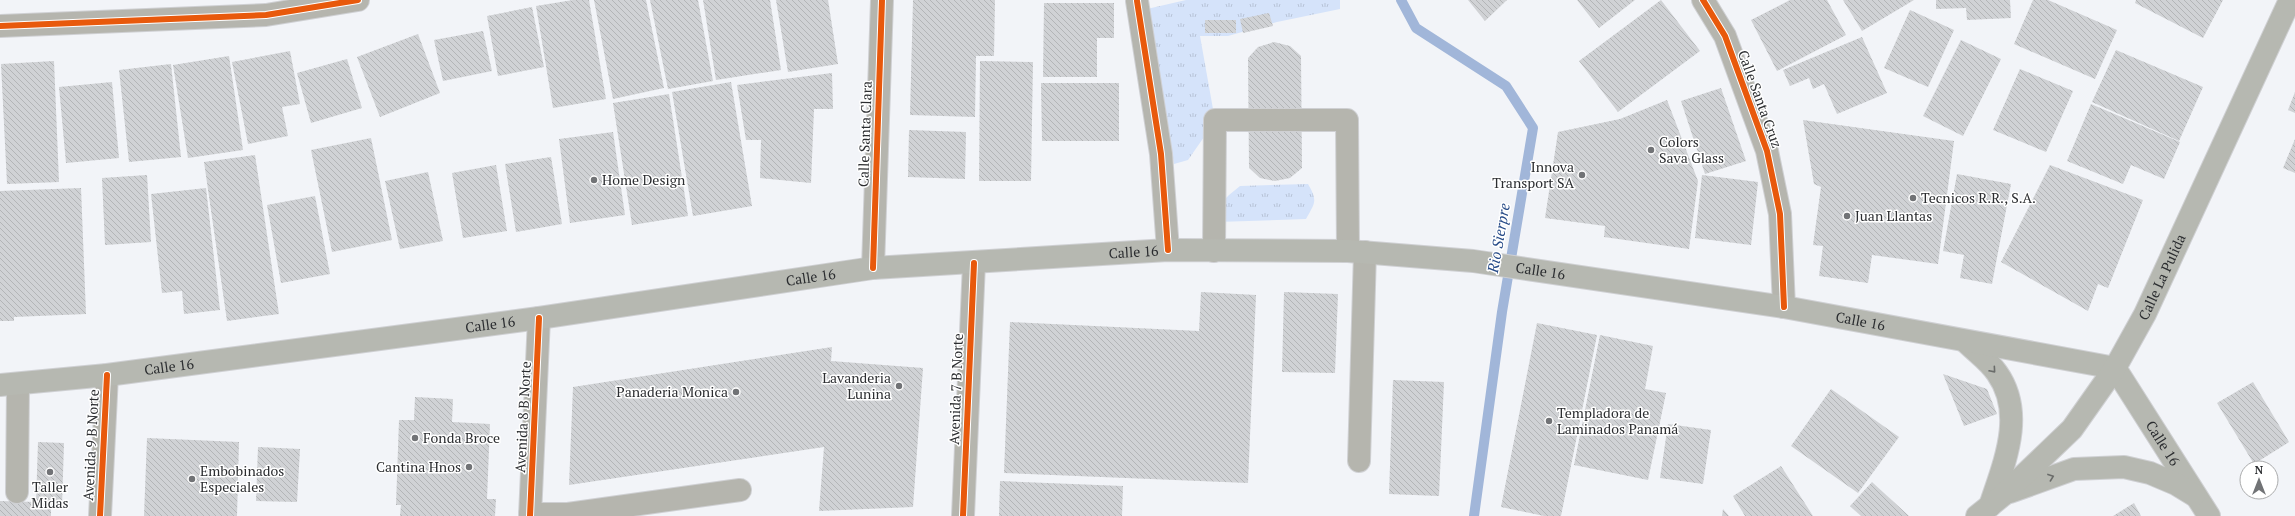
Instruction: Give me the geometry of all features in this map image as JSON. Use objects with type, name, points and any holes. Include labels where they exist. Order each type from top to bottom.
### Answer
[{"type":"main road","name":"Calle La Pulida","points":[[1989,506],[2072,429],[2115,368],[2145,314],[2290,0]]},
{"type":"main road","name":"Calle 16","points":[[9,385],[107,375],[539,318],[873,268],[1168,250],[1356,252],[1473,261],[1784,307],[1966,342],[2115,368],[2204,507]]},
{"type":"main road","points":[[1966,342],[1996,372],[2006,391],[2012,422],[2006,455],[1989,506]]},
{"type":"main road","points":[[1989,506],[2074,469],[2124,467],[2150,473],[2170,481],[2204,507]]},
{"type":"street","points":[[0,26],[266,15],[358,0]]},
{"type":"street","name":"Calle Santa Clara","points":[[873,268],[882,0]]},
{"type":"street","name":"Calle Santa Cruz","points":[[1703,0],[1725,36],[1767,151],[1780,214],[1784,307]]},
{"type":"street","points":[[1136,1],[1160,154],[1168,250]]},
{"type":"street","points":[[1214,251],[1215,120],[1347,120],[1356,252],[1359,461]]},
{"type":"street","name":"Avenida 7 B Norte","points":[[963,516],[974,263]]},
{"type":"street","name":"Avenida 8 B Norte","points":[[530,515],[539,318]]},
{"type":"street","name":"Avenida 9 B Norte","points":[[100,516],[107,375]]},
{"type":"street","points":[[9,385],[17,492]]},
{"type":"street","points":[[530,515],[568,514],[740,490]]},
{"type":"green space","points":[[1186,0],[1340,0],[1340,9],[1277,22],[1228,36],[1200,36],[1213,109],[1211,127],[1188,160],[1174,164],[1147,9]]},
{"type":"green space","points":[[1308,184],[1313,194],[1314,202],[1306,219],[1217,222],[1218,206],[1240,186]]},
{"type":"building","points":[[573,0],[589,0],[606,99],[553,108],[536,6]]},
{"type":"building","points":[[594,0],[646,0],[664,88],[613,99]]},
{"type":"building","points":[[650,0],[698,0],[713,81],[668,89]]},
{"type":"building","points":[[703,0],[770,0],[781,70],[716,80]]},
{"type":"building","points":[[776,0],[828,0],[838,64],[788,72]]},
{"type":"building","points":[[913,0],[995,0],[994,56],[976,56],[975,117],[910,115]]},
{"type":"building","points":[[1468,0],[1507,0],[1485,21]]},
{"type":"building","points":[[1577,0],[1635,0],[1599,28]]},
{"type":"building","points":[[1661,0],[1700,51],[1618,112],[1579,61]]},
{"type":"building","points":[[1790,0],[1827,0],[1846,35],[1777,71],[1751,20]]},
{"type":"building","points":[[1843,0],[1914,0],[1862,31]]},
{"type":"building","points":[[1936,0],[2010,0],[2011,18],[1967,20],[1966,8],[1936,9]]},
{"type":"building","points":[[2033,0],[2048,0],[2117,30],[2095,79],[2014,44]]},
{"type":"building","points":[[2136,0],[2223,0],[2203,38],[2135,3]]},
{"type":"building","points":[[1044,3],[1114,3],[1114,38],[1097,38],[1097,77],[1043,77]]},
{"type":"building","points":[[532,7],[544,67],[498,76],[487,16]]},
{"type":"building","points":[[1910,10],[1954,30],[1928,87],[1884,68]]},
{"type":"building","points":[[1269,13],[1273,26],[1243,33],[1240,19]]},
{"type":"building","points":[[1205,20],[1236,20],[1236,33],[1205,33]]},
{"type":"building","points":[[483,31],[492,71],[443,81],[434,40]]},
{"type":"building","points":[[418,34],[440,93],[380,117],[357,57]]},
{"type":"building","points":[[1862,37],[1887,93],[1837,114],[1824,84],[1813,89],[1809,78],[1790,86],[1783,70]]},
{"type":"building","points":[[1961,40],[2001,59],[1963,136],[1923,116]]},
{"type":"building","points":[[1274,42],[1290,46],[1301,56],[1302,168],[1290,178],[1275,181],[1260,178],[1249,168],[1248,58],[1258,47]]},
{"type":"building","points":[[2116,50],[2203,87],[2179,141],[2092,102]]},
{"type":"building","points":[[290,51],[300,104],[282,107],[288,136],[248,144],[232,62]]},
{"type":"building","points":[[229,56],[243,150],[188,158],[173,65]]},
{"type":"building","points":[[347,59],[362,108],[311,123],[297,73]]},
{"type":"building","points":[[54,61],[59,182],[7,184],[1,64]]},
{"type":"building","points":[[980,61],[1033,62],[1031,181],[979,181]]},
{"type":"building","points":[[171,64],[181,157],[129,162],[119,70]]},
{"type":"building","points":[[2020,69],[2073,91],[2046,152],[1993,130]]},
{"type":"building","points":[[832,73],[833,109],[814,109],[811,183],[760,178],[761,140],[746,140],[737,85]]},
{"type":"building","points":[[112,82],[119,158],[66,163],[59,87]]},
{"type":"building","points":[[731,82],[752,206],[693,216],[672,92]]},
{"type":"building","points":[[1041,83],[1119,83],[1119,141],[1042,141]]},
{"type":"building","points":[[1721,88],[1746,161],[1705,174],[1681,101]]},
{"type":"building","points":[[2295,92],[2295,113],[2288,110]]},
{"type":"building","points":[[669,94],[688,216],[632,225],[613,103]]},
{"type":"building","name":"Colors Sava Glass","points":[[1667,100],[1698,181],[1689,249],[1604,237],[1605,226],[1545,218],[1558,132],[1620,119]]},
{"type":"building","points":[[2091,104],[2180,142],[2164,179],[2131,165],[2123,184],[2067,161]]},
{"type":"building","points":[[1803,120],[1954,141],[1938,264],[1872,255],[1868,283],[1819,276],[1823,246],[1813,245],[1821,187],[1814,184]]},
{"type":"building","points":[[909,130],[966,132],[965,179],[908,177]]},
{"type":"building","points":[[613,132],[625,215],[570,223],[559,139]]},
{"type":"building","points":[[371,138],[392,240],[332,252],[311,150]]},
{"type":"building","points":[[2295,139],[2295,173],[2283,168]]},
{"type":"building","points":[[255,155],[279,314],[227,321],[204,162]]},
{"type":"building","points":[[551,157],[562,224],[516,232],[505,164]]},
{"type":"building","points":[[496,165],[507,231],[463,238],[452,173]]},
{"type":"building","points":[[2050,165],[2143,200],[2108,288],[2098,284],[2088,311],[2001,262]]},
{"type":"building","points":[[428,172],[443,241],[400,249],[385,181]]},
{"type":"building","points":[[1957,174],[2011,184],[1992,284],[1960,278],[1964,255],[1943,251]]},
{"type":"building","points":[[147,175],[151,242],[105,245],[102,178]]},
{"type":"building","points":[[1702,175],[1758,182],[1751,245],[1695,238]]},
{"type":"building","points":[[81,188],[86,314],[14,317],[14,321],[0,321],[0,191]]},
{"type":"building","points":[[206,188],[220,310],[184,314],[182,291],[162,293],[151,194]]},
{"type":"building","points":[[315,196],[330,274],[281,283],[267,205]]},
{"type":"building","points":[[1201,292],[1256,295],[1248,483],[1004,473],[1010,322],[1199,331]]},
{"type":"building","points":[[1284,292],[1338,294],[1335,373],[1282,372]]},
{"type":"building","name":"Templadora de Laminados Panamá","points":[[1537,323],[1597,335],[1561,516],[1544,516],[1501,507]]},
{"type":"building","points":[[1600,335],[1653,346],[1645,389],[1666,393],[1648,480],[1574,465]]},
{"type":"building","points":[[832,347],[831,361],[923,368],[913,507],[819,511],[824,447],[569,485],[573,387]]},
{"type":"building","points":[[1943,374],[1987,389],[1997,414],[1964,426]]},
{"type":"building","points":[[1393,380],[1444,382],[1439,496],[1389,494]]},
{"type":"building","points":[[2253,382],[2289,442],[2260,460],[2252,460],[2217,403]]},
{"type":"building","points":[[1831,389],[1899,437],[1858,493],[1791,446]]},
{"type":"building","points":[[415,397],[453,399],[452,422],[490,424],[487,499],[496,499],[495,516],[400,516],[401,505],[396,505],[399,420],[414,420]]},
{"type":"building","points":[[1668,424],[1711,430],[1703,484],[1660,478]]},
{"type":"building","name":"Embobinados Especiales","points":[[147,438],[239,442],[237,516],[144,516]]},
{"type":"building","name":"Taller Midas","points":[[38,442],[64,443],[62,506],[51,506],[51,516],[0,516],[0,501],[36,502]]},
{"type":"building","points":[[258,447],[300,449],[297,502],[256,501]]},
{"type":"building","points":[[1781,466],[1813,516],[1745,516],[1733,496]]},
{"type":"building","points":[[1000,481],[1123,486],[1122,516],[999,516]]},
{"type":"building","points":[[1872,482],[1909,516],[1861,516],[1850,506]]},
{"type":"building","points":[[2134,503],[2141,516],[2113,516]]},
{"type":"building","points":[[1723,509],[1729,516],[1722,516]]},
{"type":"waterway","name":"Rio Sierpre","points":[[1401,0],[1416,28],[1506,86],[1533,128],[1502,312],[1474,516]]},
{"type":"cycle path","points":[[0,26],[266,15],[358,0]]},
{"type":"cycle path","points":[[873,268],[882,0]]},
{"type":"cycle path","points":[[1703,0],[1725,36],[1767,151],[1780,214],[1784,307]]},
{"type":"cycle path","points":[[1137,1],[1161,154],[1168,250]]},
{"type":"cycle path","points":[[963,516],[974,263]]},
{"type":"cycle path","points":[[530,516],[539,318]]},
{"type":"cycle path","points":[[100,516],[107,375]]},
{"type":"place","name":"Colors Sava Glass","points":[[1651,150]]},
{"type":"place","name":"Innova Transport SA","points":[[1582,175]]},
{"type":"place","name":"Home Design","points":[[594,180]]},
{"type":"place","name":"Tecnicos R.R., S.A.","points":[[1913,198]]},
{"type":"place","name":"Juan Llantas","points":[[1847,216]]},
{"type":"place","name":"Lavanderia Lunina","points":[[899,386]]},
{"type":"place","name":"Panaderia Monica","points":[[736,392]]},
{"type":"place","name":"Templadora de Laminados Panamá","points":[[1549,421]]},
{"type":"place","name":"Fonda Broce","points":[[415,438]]},
{"type":"place","name":"Cantina Hnos","points":[[469,467]]},
{"type":"place","name":"Taller Midas","points":[[50,472]]},
{"type":"place","name":"Embobinados Especiales","points":[[192,479]]}]
